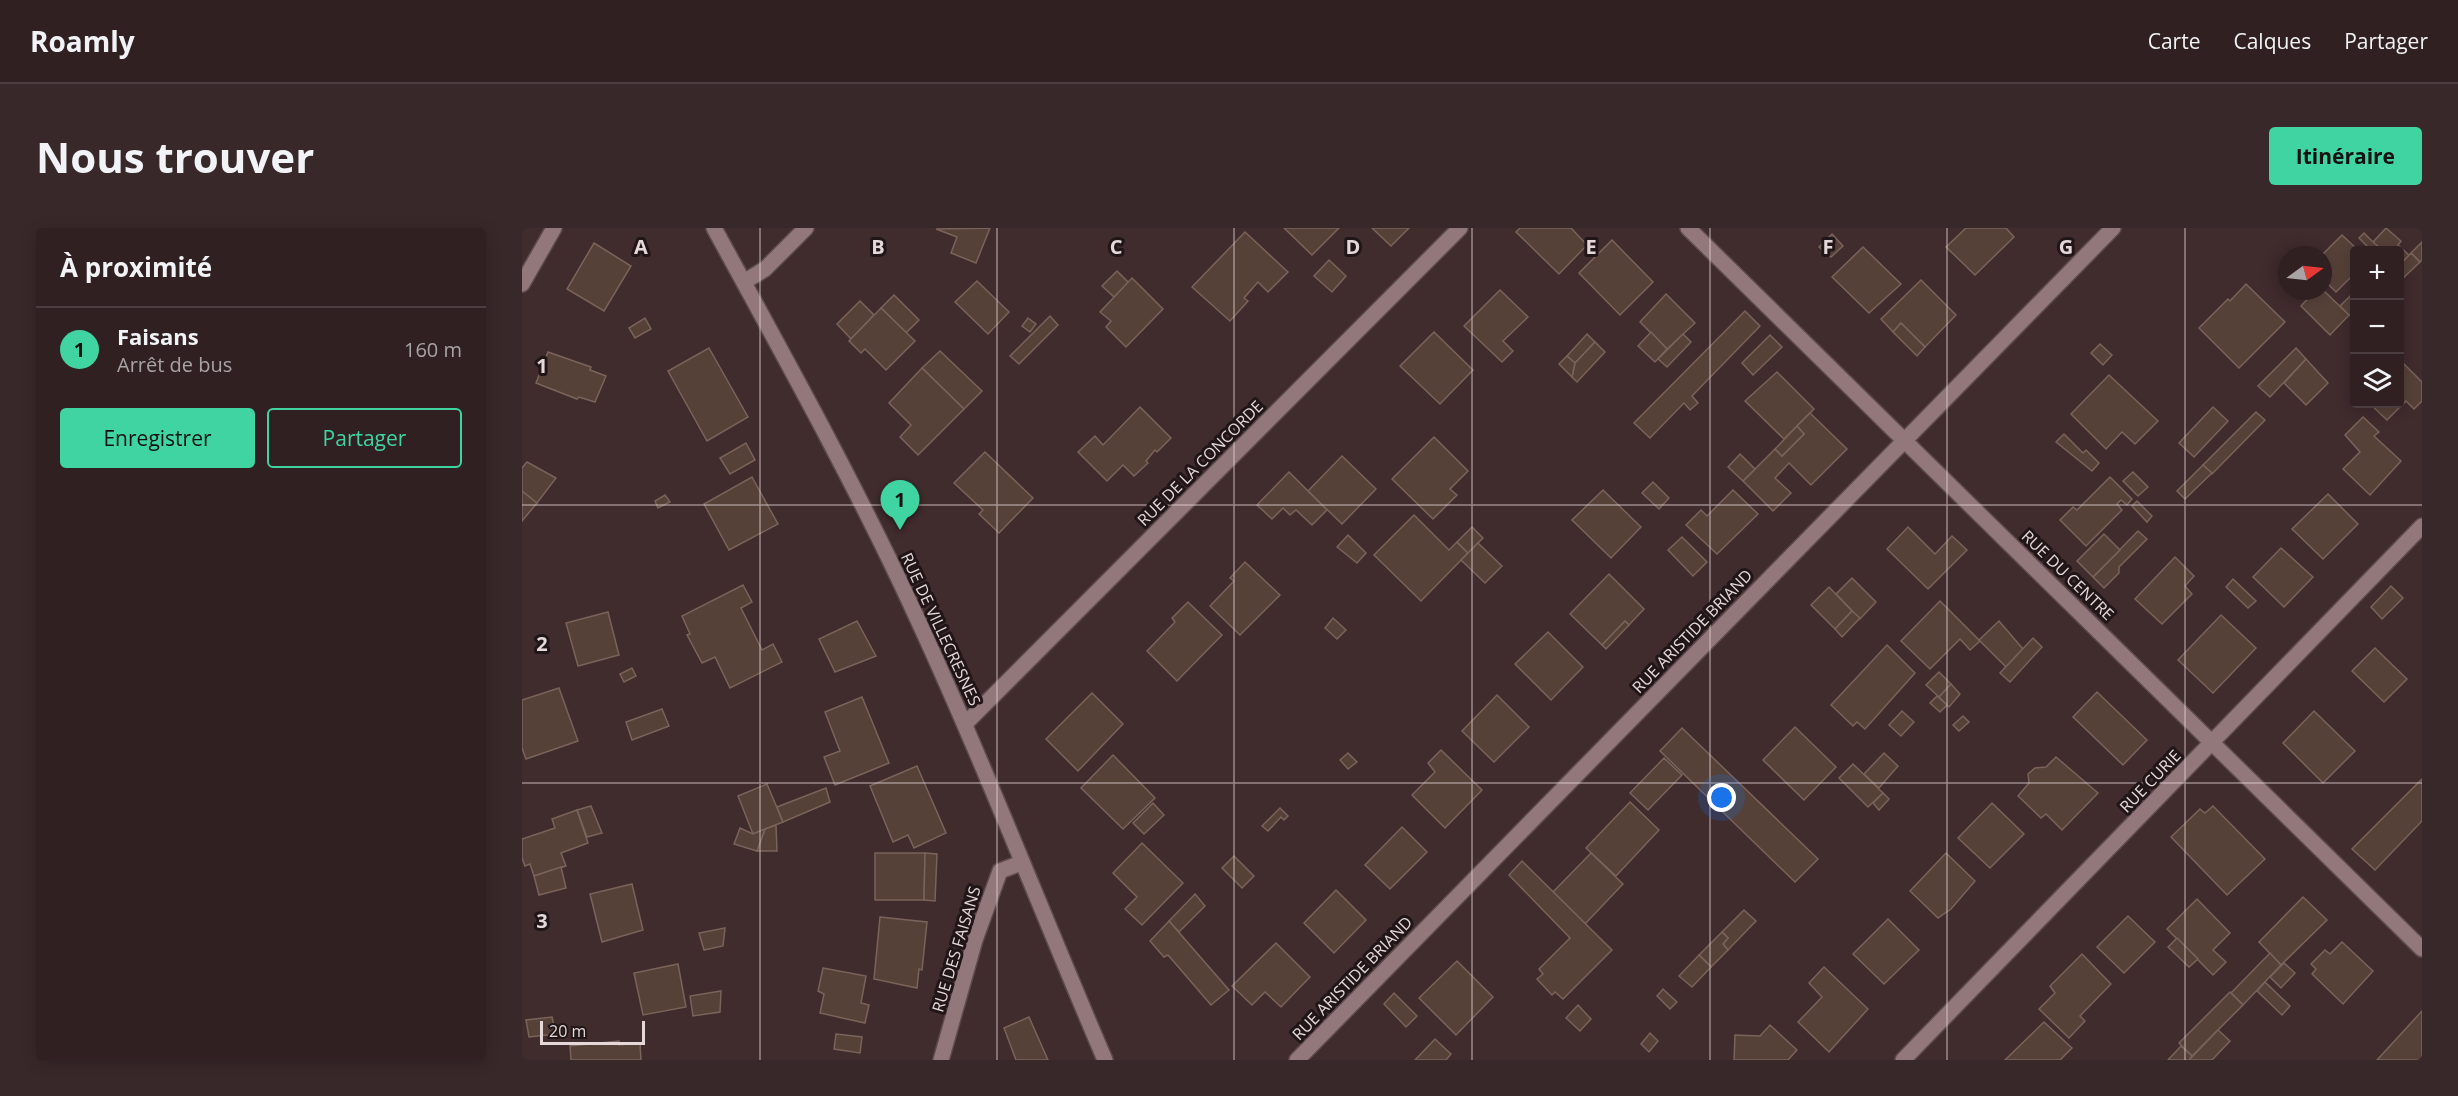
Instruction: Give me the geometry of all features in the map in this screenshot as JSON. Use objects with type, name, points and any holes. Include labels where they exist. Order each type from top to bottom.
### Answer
[{"type":"street","points":[[522,284],[554,228]]},
{"type":"street","name":"RUE DE VILLECRESNES","points":[[714,228],[865,510],[965,724],[1105,1060]]},
{"type":"street","points":[[744,282],[765,269],[806,228]]},
{"type":"street","name":"RUE DE LA CONCORDE","points":[[965,724],[1460,228]]},
{"type":"street","name":"RUE DU CENTRE","points":[[1688,228],[2422,949]]},
{"type":"street","name":"RUE ARISTIDE BRIAND","points":[[1297,1060],[2113,228]]},
{"type":"street","name":"RUE CURIE","points":[[1903,1060],[2422,526]]},
{"type":"street","name":"RUE DES FAISANS","points":[[941,1060],[975,940],[1000,871],[1021,863]]},
{"type":"building","points":[[990,228],[976,263],[951,253],[957,237],[936,229]]},
{"type":"building","points":[[1284,228],[1339,228],[1312,255]]},
{"type":"building","points":[[1372,228],[1409,228],[1391,246]]},
{"type":"building","points":[[1520,228],[1571,228],[1587,245],[1559,274],[1516,232]]},
{"type":"building","points":[[1966,228],[2006,228],[2014,237],[1975,275],[1946,247]]},
{"type":"building","points":[[2386,228],[2401,241],[2399,246],[2378,246],[2373,242]]},
{"type":"building","points":[[1245,232],[1288,272],[1268,292],[1258,282],[1244,298],[1248,301],[1230,321],[1192,287]]},
{"type":"building","points":[[2364,233],[2378,246],[2367,246],[2359,238]]},
{"type":"building","points":[[1832,234],[1843,246],[1831,257],[1819,247]]},
{"type":"building","points":[[2342,235],[2354,246],[2350,246],[2350,278],[2336,292],[2332,288],[2331,246]]},
{"type":"building","points":[[1612,240],[1653,282],[1620,315],[1579,273]]},
{"type":"building","points":[[2422,242],[2422,260],[2420,262],[2411,253]]},
{"type":"building","points":[[594,243],[631,266],[604,311],[567,289]]},
{"type":"building","points":[[1863,247],[1901,284],[1869,313],[1832,277]]},
{"type":"building","points":[[2404,250],[2409,255],[2404,261]]},
{"type":"building","points":[[2411,253],[2420,262],[2404,277],[2404,261]]},
{"type":"building","points":[[1329,260],[1346,276],[1332,292],[1314,276]]},
{"type":"building","points":[[1117,271],[1129,283],[1114,297],[1102,286]]},
{"type":"building","points":[[1132,278],[1163,309],[1126,347],[1106,327],[1111,321],[1100,312]]},
{"type":"building","points":[[1921,280],[1956,315],[1925,347],[1901,323],[1893,332],[1881,319]]},
{"type":"building","points":[[977,281],[1009,312],[988,334],[955,302]]},
{"type":"building","points":[[2246,284],[2285,322],[2239,368],[2199,328]]},
{"type":"building","points":[[1500,290],[1528,317],[1503,341],[1513,351],[1502,362],[1464,326]]},
{"type":"building","points":[[1666,294],[1695,323],[1667,349],[1640,322]]},
{"type":"building","points":[[894,295],[919,320],[906,333],[881,308]]},
{"type":"building","points":[[2350,296],[2350,314],[2340,306]]},
{"type":"building","points":[[2332,299],[2349,315],[2330,335],[2301,306],[2307,300]]},
{"type":"building","points":[[860,301],[874,315],[851,339],[837,324]]},
{"type":"building","points":[[881,308],[915,341],[886,370],[865,349],[861,353],[849,341]]},
{"type":"building","points":[[1745,311],[1760,326],[1692,396],[1698,403],[1690,410],[1684,403],[1650,438],[1634,423]]},
{"type":"building","points":[[1050,316],[1058,325],[1019,364],[1010,356]]},
{"type":"building","points":[[645,318],[651,329],[635,338],[629,328]]},
{"type":"building","points":[[1028,318],[1036,324],[1030,332],[1022,326]]},
{"type":"building","points":[[1901,323],[1925,347],[1917,356],[1893,332]]},
{"type":"building","points":[[1434,332],[1473,370],[1440,404],[1400,366]]},
{"type":"building","points":[[1651,332],[1667,349],[1655,362],[1638,346]]},
{"type":"building","points":[[1587,334],[1595,342],[1575,363],[1567,356]]},
{"type":"building","points":[[1683,334],[1691,342],[1667,367],[1658,359]]},
{"type":"building","points":[[1770,335],[1782,347],[1753,375],[1742,363]]},
{"type":"building","points":[[1595,342],[1605,352],[1577,382],[1572,377],[1575,363]]},
{"type":"building","points":[[2100,344],[2112,355],[2103,365],[2091,353]]},
{"type":"building","points":[[709,348],[748,417],[707,441],[668,371]]},
{"type":"building","points":[[2296,348],[2306,359],[2270,397],[2258,386]]},
{"type":"building","points":[[940,351],[982,391],[964,409],[922,368]]},
{"type":"building","points":[[548,352],[591,367],[590,370],[606,376],[595,402],[579,397],[577,399],[536,383]]},
{"type":"building","points":[[1567,356],[1575,363],[1572,377],[1559,364]]},
{"type":"building","points":[[2306,359],[2328,383],[2306,405],[2284,383]]},
{"type":"building","points":[[2404,364],[2422,382],[2422,401],[2414,409],[2406,401],[2404,403]]},
{"type":"building","points":[[922,368],[964,409],[918,455],[900,437],[911,425],[889,403]]},
{"type":"building","points":[[1777,372],[1814,409],[1784,439],[1745,401]]},
{"type":"building","points":[[2109,375],[2158,421],[2135,444],[2122,432],[2106,449],[2071,414]]},
{"type":"building","points":[[1140,407],[1171,438],[1157,452],[1155,450],[1146,461],[1148,463],[1134,476],[1123,465],[1107,481],[1078,452],[1095,436],[1103,445]]},
{"type":"building","points":[[2213,407],[2228,421],[2194,457],[2179,443]]},
{"type":"building","points":[[2374,408],[2399,408],[2387,420]]},
{"type":"building","points":[[2256,412],[2265,420],[2212,474],[2203,465]]},
{"type":"building","points":[[1810,413],[1847,449],[1811,485],[1789,463],[1775,478],[1791,493],[1773,511],[1743,481],[1775,449],[1782,456],[1804,434],[1797,426]]},
{"type":"building","points":[[2363,417],[2379,432],[2374,436],[2401,461],[2370,495],[2343,469],[2360,452],[2345,435]]},
{"type":"building","points":[[1797,426],[1804,434],[1782,456],[1775,449]]},
{"type":"building","points":[[2064,434],[2083,453],[2086,450],[2099,463],[2092,471],[2056,442]]},
{"type":"building","points":[[1434,437],[1468,471],[1450,489],[1457,495],[1433,519],[1392,479]]},
{"type":"building","points":[[746,443],[755,460],[730,474],[720,458]]},
{"type":"building","points":[[985,452],[1033,498],[999,533],[979,514],[983,510],[954,483]]},
{"type":"building","points":[[1740,454],[1755,469],[1743,481],[1728,467]]},
{"type":"building","points":[[1342,456],[1376,489],[1342,524],[1308,491]]},
{"type":"building","points":[[527,462],[556,478],[537,503],[522,491],[522,468]]},
{"type":"building","points":[[2203,465],[2212,473],[2185,499],[2177,491]]},
{"type":"building","points":[[1289,472],[1327,510],[1312,525],[1296,510],[1290,515],[1283,508],[1272,519],[1257,505]]},
{"type":"building","points":[[2133,472],[2148,487],[2138,496],[2123,481]]},
{"type":"building","points":[[752,477],[778,524],[729,550],[704,504]]},
{"type":"building","points":[[2110,477],[2132,499],[2127,505],[2121,500],[2117,504],[2122,510],[2086,546],[2060,520],[2073,507],[2077,510]]},
{"type":"building","points":[[1653,482],[1669,498],[1659,509],[1642,493]]},
{"type":"building","points":[[1603,490],[1641,527],[1611,558],[1572,520]]},
{"type":"building","points":[[1733,490],[1758,514],[1717,554],[1686,525],[1701,510],[1707,516]]},
{"type":"building","points":[[522,491],[537,503],[522,521]]},
{"type":"building","points":[[2328,494],[2358,524],[2323,559],[2292,529]]},
{"type":"building","points":[[665,495],[670,502],[658,508],[655,501]]},
{"type":"building","points":[[2137,501],[2152,516],[2147,522],[2132,506]]},
{"type":"building","points":[[1414,515],[1449,550],[1457,542],[1468,553],[1421,601],[1374,555]]},
{"type":"building","points":[[1472,527],[1483,538],[1468,553],[1457,542]]},
{"type":"building","points":[[1908,527],[1935,554],[1952,536],[1967,550],[1928,589],[1887,549]]},
{"type":"building","points":[[2138,531],[2147,539],[2119,567],[2119,573],[2104,588],[2093,577]]},
{"type":"building","points":[[2104,534],[2120,550],[2093,577],[2077,561]]},
{"type":"building","points":[[1348,535],[1366,553],[1357,563],[1337,547]]},
{"type":"building","points":[[1682,537],[1707,562],[1693,576],[1668,550]]},
{"type":"building","points":[[1478,543],[1502,566],[1485,583],[1461,560]]},
{"type":"building","points":[[2281,548],[2313,577],[2284,607],[2253,577]]},
{"type":"building","points":[[2175,557],[2194,576],[2185,586],[2192,594],[2162,624],[2135,599]]},
{"type":"building","points":[[1245,562],[1280,595],[1240,635],[1210,606],[1234,581],[1230,578]]},
{"type":"building","points":[[1609,574],[1644,609],[1629,625],[1625,621],[1602,645],[1570,614]]},
{"type":"building","points":[[1852,578],[1876,602],[1860,619],[1836,594]]},
{"type":"building","points":[[2233,579],[2256,601],[2248,608],[2226,587]]},
{"type":"building","points":[[743,585],[752,602],[741,608],[762,650],[773,644],[782,662],[730,688],[715,657],[702,663],[687,635],[690,634],[682,616]]},
{"type":"building","points":[[2391,586],[2403,598],[2382,619],[2371,607]]},
{"type":"building","points":[[1829,587],[1852,611],[1835,629],[1811,605]]},
{"type":"building","points":[[1940,601],[1980,641],[1970,650],[1960,639],[1930,669],[1901,641]]},
{"type":"building","points":[[1188,602],[1222,635],[1177,681],[1147,651],[1175,622],[1172,618]]},
{"type":"building","points":[[1852,611],[1860,618],[1842,637],[1835,629]]},
{"type":"building","points":[[608,612],[619,655],[578,666],[566,623]]},
{"type":"building","points":[[2221,615],[2256,648],[2213,693],[2178,660]]},
{"type":"building","points":[[1333,618],[1346,630],[1337,639],[1325,628]]},
{"type":"building","points":[[857,621],[876,656],[835,672],[819,639]]},
{"type":"building","points":[[1625,621],[1629,625],[1606,649],[1602,645]]},
{"type":"building","points":[[1999,621],[2023,649],[2006,667],[1979,640]]},
{"type":"building","points":[[1548,632],[1583,667],[1551,700],[1515,664]]},
{"type":"building","points":[[2033,638],[2042,647],[2010,682],[2000,673]]},
{"type":"building","points":[[1887,645],[1915,673],[1865,729],[1857,722],[1853,726],[1831,705]]},
{"type":"building","points":[[2375,648],[2407,679],[2384,702],[2352,671]]},
{"type":"building","points":[[632,668],[636,676],[624,682],[620,674]]},
{"type":"building","points":[[1939,672],[1951,684],[1939,697],[1926,685]]},
{"type":"building","points":[[1951,684],[1960,694],[1949,707],[1939,697]]},
{"type":"building","points":[[559,688],[578,741],[526,759],[522,748],[522,700]]},
{"type":"building","points":[[2097,692],[2147,740],[2123,765],[2073,717]]},
{"type":"building","points":[[1092,693],[1123,724],[1078,771],[1046,739]]},
{"type":"building","points":[[1497,695],[1529,727],[1494,762],[1462,731]]},
{"type":"building","points":[[1937,696],[1947,705],[1940,712],[1930,703]]},
{"type":"building","points":[[862,697],[889,763],[835,785],[824,757],[840,751],[825,712]]},
{"type":"building","points":[[662,709],[669,726],[632,740],[626,722]]},
{"type":"building","points":[[1902,711],[1914,722],[1901,736],[1889,725]]},
{"type":"building","points":[[2314,711],[2355,751],[2323,783],[2283,743]]},
{"type":"building","points":[[1963,716],[1969,722],[1959,731],[1953,725]]},
{"type":"building","points":[[1795,727],[1836,767],[1804,800],[1763,760]]},
{"type":"building","points":[[1682,728],[1818,859],[1795,882],[1660,751]]},
{"type":"building","points":[[1441,750],[1482,790],[1445,828],[1412,795],[1435,772],[1428,763]]},
{"type":"building","points":[[1348,753],[1357,762],[1348,769],[1340,760]]},
{"type":"building","points":[[1884,753],[1898,766],[1879,788],[1864,774]]},
{"type":"building","points":[[1113,755],[1155,798],[1123,829],[1081,788]]},
{"type":"building","points":[[2056,757],[2098,793],[2062,830],[2046,814],[2041,818],[2018,796],[2029,783],[2028,774],[2035,768],[2046,767]]},
{"type":"building","points":[[1664,758],[1682,775],[1648,810],[1630,793]]},
{"type":"building","points":[[1853,764],[1883,793],[1868,807],[1839,778]]},
{"type":"building","points":[[917,766],[946,833],[914,848],[908,835],[893,842],[870,786]]},
{"type":"building","points":[[2422,779],[2422,821],[2375,870],[2352,849]]},
{"type":"building","points":[[767,784],[783,822],[753,834],[738,796]]},
{"type":"building","points":[[826,788],[830,802],[783,822],[777,807]]},
{"type":"building","points":[[1883,793],[1889,799],[1879,810],[1873,803]]},
{"type":"building","points":[[1630,802],[1659,830],[1616,876],[1586,848]]},
{"type":"building","points":[[1153,803],[1164,815],[1144,834],[1133,823]]},
{"type":"building","points":[[1992,803],[2024,834],[1990,868],[1958,838]]},
{"type":"building","points":[[591,806],[602,833],[587,837],[577,810]]},
{"type":"building","points":[[2213,806],[2265,859],[2227,895],[2171,837],[2200,809],[2205,813]]},
{"type":"building","points":[[1280,808],[1288,816],[1284,820],[1281,817],[1268,831],[1262,826]]},
{"type":"building","points":[[577,810],[588,843],[561,853],[566,866],[534,876],[530,864],[525,866],[522,858],[522,839],[555,828],[552,819]]},
{"type":"building","points":[[776,825],[777,851],[757,851],[765,829]]},
{"type":"building","points":[[1402,827],[1427,852],[1390,889],[1365,865]]},
{"type":"building","points":[[740,828],[753,834],[765,829],[757,851],[734,844]]},
{"type":"building","points":[[1142,843],[1183,883],[1142,925],[1125,909],[1137,897],[1113,873]]},
{"type":"building","points":[[875,853],[925,853],[924,900],[875,900]]},
{"type":"building","points":[[925,853],[937,854],[935,901],[924,900]]},
{"type":"building","points":[[1591,853],[1623,884],[1585,924],[1553,892]]},
{"type":"building","points":[[1946,853],[1975,881],[1951,909],[1938,918],[1910,891]]},
{"type":"building","points":[[1234,856],[1254,876],[1242,888],[1222,868]]},
{"type":"building","points":[[1522,861],[1612,950],[1563,999],[1555,992],[1552,995],[1537,979],[1543,974],[1539,969],[1570,938],[1509,875]]},
{"type":"building","points":[[561,867],[566,888],[539,895],[534,876]]},
{"type":"building","points":[[632,884],[643,930],[602,942],[590,894]]},
{"type":"building","points":[[1336,890],[1366,920],[1334,953],[1304,923]]},
{"type":"building","points":[[1195,894],[1205,906],[1179,932],[1169,921]]},
{"type":"building","points":[[2303,897],[2327,920],[2281,965],[2259,942]]},
{"type":"building","points":[[2197,899],[2230,933],[2213,950],[2226,962],[2213,975],[2167,929]]},
{"type":"building","points":[[1744,910],[1756,921],[1728,950],[1723,944],[1728,938],[1722,932]]},
{"type":"building","points":[[2128,916],[2155,942],[2124,973],[2097,947]]},
{"type":"building","points":[[880,917],[927,922],[922,970],[919,969],[917,988],[874,979]]},
{"type":"building","points":[[1888,919],[1919,950],[1884,984],[1853,954]]},
{"type":"building","points":[[1169,921],[1229,990],[1211,1005],[1168,955],[1164,957],[1150,941]]},
{"type":"building","points":[[725,928],[723,946],[704,950],[699,933]]},
{"type":"building","points":[[1722,932],[1728,938],[1723,944],[1728,950],[1711,967],[1699,955]]},
{"type":"building","points":[[2177,938],[2198,959],[2189,967],[2168,947]]},
{"type":"building","points":[[2342,942],[2373,971],[2343,1004],[2312,974],[2316,969],[2311,964],[2325,950],[2330,954]]},
{"type":"building","points":[[1276,943],[1310,977],[1281,1007],[1265,992],[1252,1005],[1232,986]]},
{"type":"building","points":[[2270,953],[2281,965],[2243,1005],[2231,993]]},
{"type":"building","points":[[2082,954],[2111,984],[2080,1016],[2085,1021],[2069,1038],[2039,1009],[2055,993],[2050,986]]},
{"type":"building","points":[[1699,955],[1711,967],[1692,987],[1679,976]]},
{"type":"building","points":[[1457,961],[1493,997],[1456,1035],[1419,998]]},
{"type":"building","points":[[2284,963],[2295,973],[2281,988],[2270,977]]},
{"type":"building","points":[[678,964],[686,1007],[643,1015],[634,973]]},
{"type":"building","points":[[1824,967],[1868,1009],[1829,1052],[1798,1022],[1822,997],[1809,983]]},
{"type":"building","points":[[823,968],[866,976],[861,1003],[869,1005],[865,1023],[820,1013],[824,994],[818,991]]},
{"type":"building","points":[[2265,982],[2290,1006],[2282,1015],[2257,991]]},
{"type":"building","points":[[1663,989],[1677,1002],[1670,1009],[1657,996]]},
{"type":"building","points":[[721,991],[720,1012],[693,1016],[690,996]]},
{"type":"building","points":[[2230,992],[2243,1005],[2192,1056],[2179,1043]]},
{"type":"building","points":[[1394,993],[1417,1016],[1406,1027],[1384,1004]]},
{"type":"building","points":[[1578,1005],[1591,1019],[1580,1031],[1566,1018]]},
{"type":"building","points":[[2422,1011],[2422,1060],[2377,1060]]},
{"type":"building","points":[[552,1017],[556,1034],[529,1037],[526,1020]]},
{"type":"building","points":[[1029,1017],[1048,1060],[1016,1060],[1004,1028]]},
{"type":"building","points":[[2044,1022],[2072,1048],[2060,1060],[2005,1060]]},
{"type":"building","points":[[1770,1025],[1797,1050],[1788,1060],[1734,1060],[1735,1035],[1760,1036]]},
{"type":"building","points":[[2218,1030],[2230,1041],[2212,1060],[2189,1060]]},
{"type":"building","points":[[1650,1033],[1658,1041],[1649,1052],[1641,1044]]},
{"type":"building","points":[[836,1034],[862,1037],[860,1053],[834,1049]]},
{"type":"building","points":[[1435,1039],[1451,1054],[1446,1060],[1415,1060]]},
{"type":"building","points":[[619,1041],[619,1045],[640,1043],[641,1060],[571,1060],[570,1046]]},
{"type":"building","points":[[2181,1046],[2192,1056],[2189,1060],[2168,1060]]},
{"type":"place","name":"Faisans","points":[[900,530]]}]
